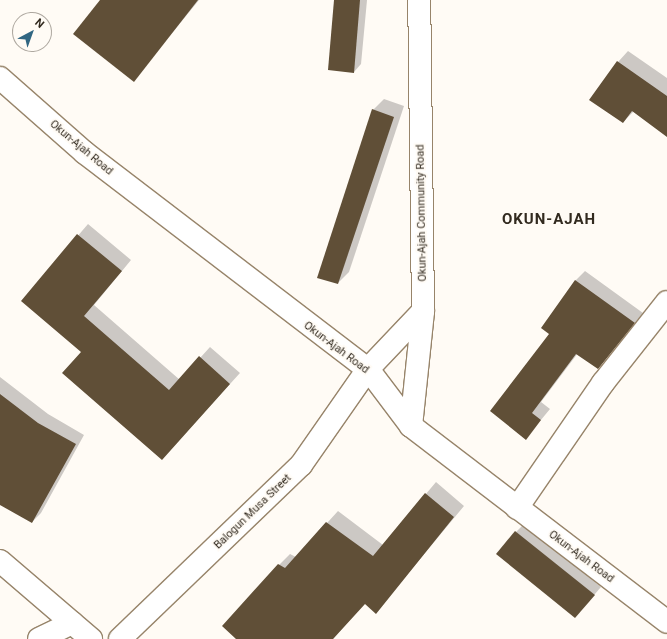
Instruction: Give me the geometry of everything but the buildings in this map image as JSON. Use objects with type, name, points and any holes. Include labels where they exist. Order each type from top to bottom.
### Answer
[{"type":"street","name":"Okun-Ajah Community Road","points":[[410,426],[423,311],[419,0]]},
{"type":"street","name":"Okun-Ajah Road","points":[[0,78],[85,153],[368,369],[410,426],[667,622]]},
{"type":"street","points":[[517,508],[603,383],[667,302]]},
{"type":"street","name":"Balogun Musa Street","points":[[120,639],[301,465],[368,369],[423,311]]},
{"type":"street","points":[[0,561],[91,639]]},
{"type":"street","points":[[39,639],[72,623]]},
{"type":"district","name":"OKUN-AJAH","points":[[549,220]]}]
